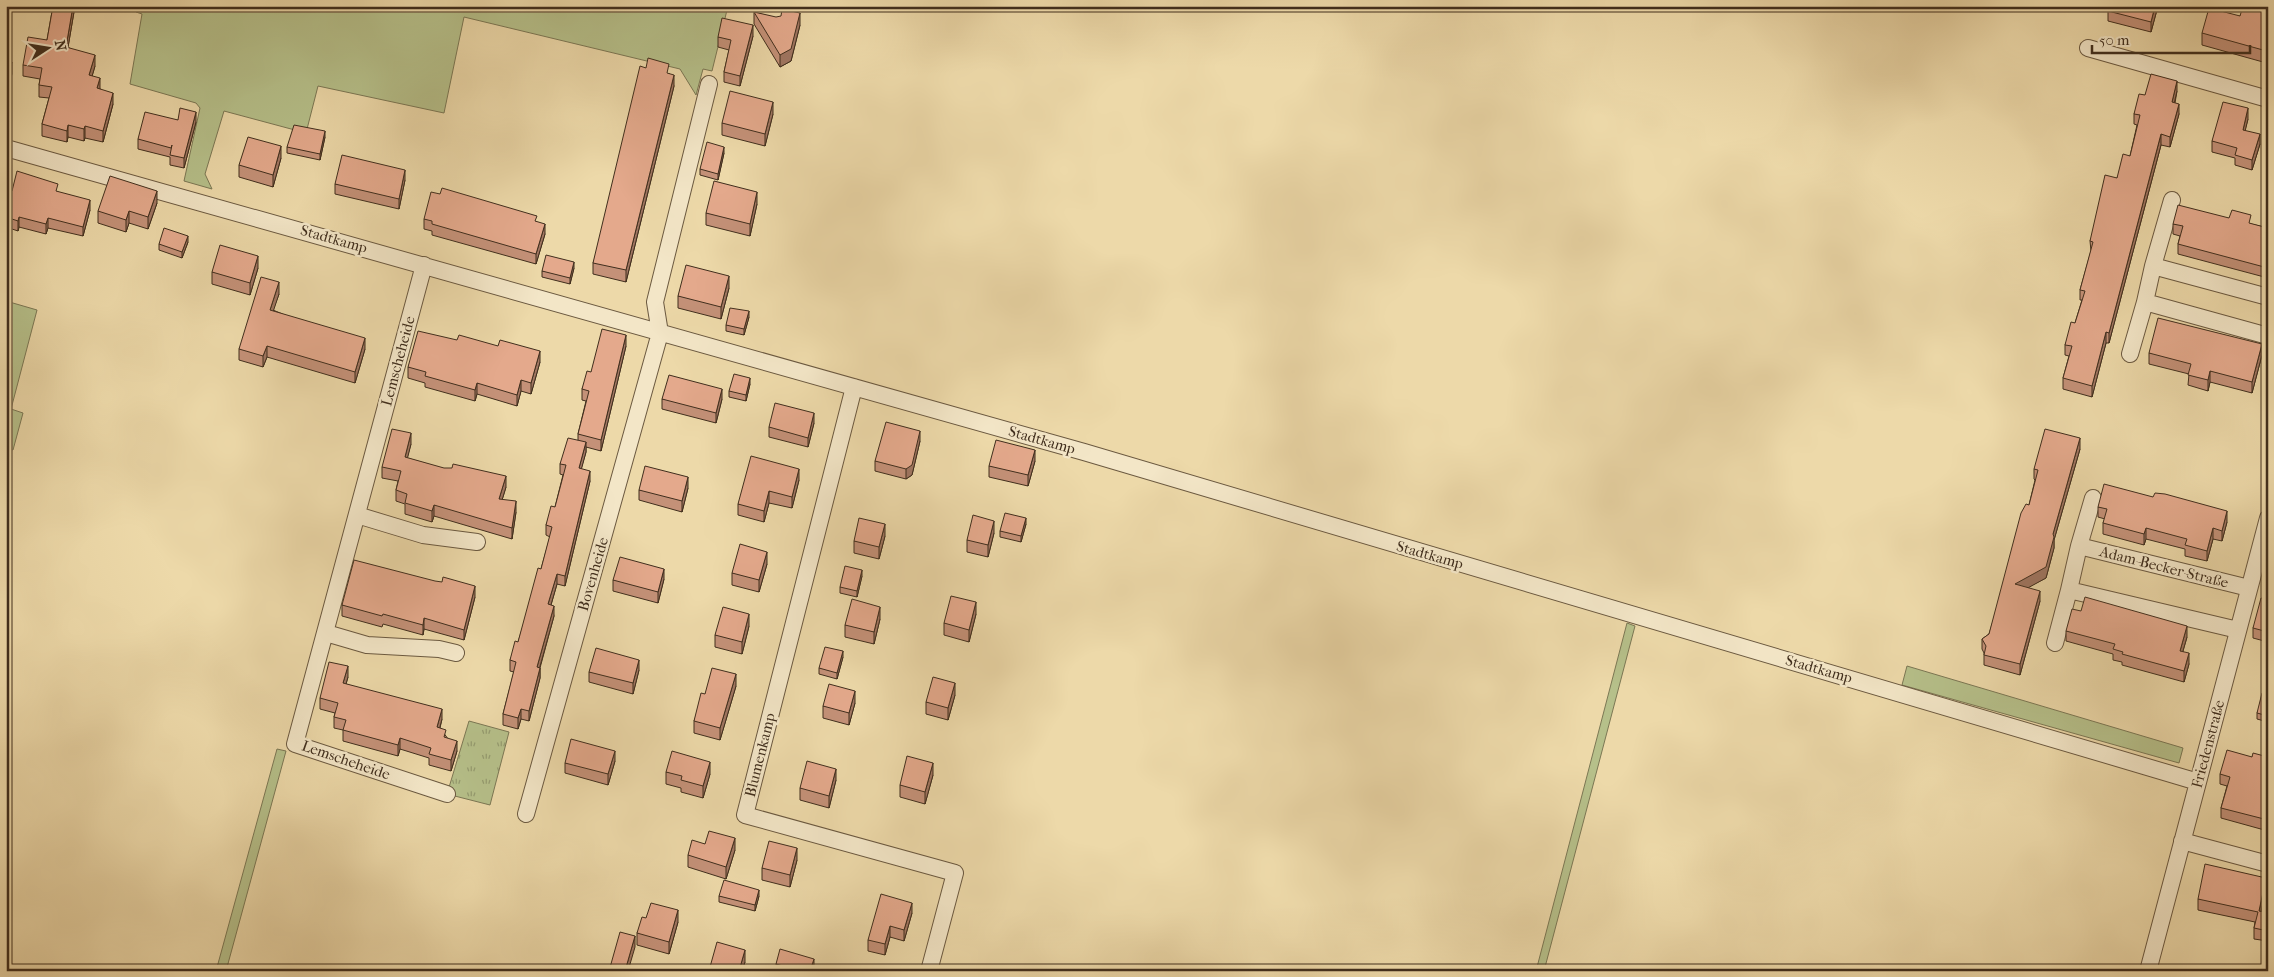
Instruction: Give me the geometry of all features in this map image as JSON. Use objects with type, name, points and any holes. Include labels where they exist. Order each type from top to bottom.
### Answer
[{"type":"street","points":[[2088,48],[2268,98]]},
{"type":"street","points":[[660,333],[655,302],[709,84]]},
{"type":"street","name":"Stadtkamp","points":[[6,148],[1084,452],[2198,782]]},
{"type":"street","points":[[2130,354],[2172,200]]},
{"type":"street","name":"Lemscheheide","points":[[424,265],[295,744],[447,794]]},
{"type":"street","points":[[2153,266],[2268,297]]},
{"type":"street","points":[[2145,302],[2268,336]]},
{"type":"street","name":"Bovenheide","points":[[526,814],[660,333]]},
{"type":"street","name":"Blumenkamp","points":[[854,387],[745,815],[955,873],[930,971]]},
{"type":"street","name":"Adam-Becker-Straße","points":[[2055,643],[2093,498]]},
{"type":"street","points":[[358,515],[423,535],[477,542]]},
{"type":"street","name":"Friedenstraße","points":[[2148,971],[2249,588],[2264,551],[2268,518]]},
{"type":"street","name":"Adam-Becker-Straße","points":[[2080,546],[2249,588]]},
{"type":"street","points":[[2069,590],[2238,630]]},
{"type":"street","points":[[326,632],[367,645],[439,649],[456,653]]},
{"type":"street","points":[[2182,841],[2268,864]]},
{"type":"green space","points":[[137,6],[728,6],[712,71],[703,69],[696,95],[680,69],[464,17],[444,113],[318,86],[306,133],[224,111],[205,174],[212,189],[184,181],[200,108],[196,103],[130,84],[142,14],[136,12]]},
{"type":"green space","points":[[6,301],[37,310],[11,409],[23,413],[13,450],[6,449]]},
{"type":"green space","points":[[1627,623],[1635,626],[1544,971],[1536,971]]},
{"type":"green space","points":[[1907,666],[2183,748],[2179,763],[1902,685]]},
{"type":"green space","points":[[469,721],[509,732],[490,805],[447,794]]},
{"type":"green space","points":[[277,749],[286,751],[226,971],[216,971]]},
{"type":"building","points":[[53,6],[73,6],[66,47],[95,55],[89,75],[100,78],[97,88],[113,93],[103,131],[85,126],[84,129],[68,125],[67,131],[42,124],[52,87],[39,85],[42,68],[23,65],[28,37],[47,40]]},
{"type":"building","points":[[2109,6],[2155,6],[2151,22],[2108,11]]},
{"type":"building","points":[[2243,6],[2268,6],[2268,33],[2263,50],[2202,33],[2209,8],[2240,16]]},
{"type":"building","points":[[782,9],[800,13],[791,49],[780,55],[754,12],[776,17],[781,16]]},
{"type":"building","points":[[722,18],[753,25],[740,76],[724,72],[731,40],[718,37]]},
{"type":"building","points":[[648,58],[669,64],[667,73],[674,75],[626,270],[593,263],[640,66],[646,68]]},
{"type":"building","points":[[6,61],[12,62],[6,85]]},
{"type":"building","points":[[2151,74],[2177,81],[2172,102],[2179,104],[2170,137],[2161,134],[2109,333],[2106,332],[2092,386],[2063,378],[2072,346],[2065,345],[2071,322],[2075,323],[2085,291],[2080,290],[2093,242],[2090,241],[2105,175],[2117,178],[2123,154],[2130,156],[2140,115],[2134,114],[2139,94],[2145,95]]},
{"type":"building","points":[[730,91],[773,102],[765,134],[722,123]]},
{"type":"building","points":[[2223,102],[2248,108],[2243,130],[2260,134],[2252,160],[2235,155],[2237,148],[2212,141]]},
{"type":"building","points":[[180,108],[196,112],[184,158],[170,155],[172,145],[171,148],[138,139],[145,112],[178,120]]},
{"type":"building","points":[[294,125],[325,131],[320,154],[287,147]]},
{"type":"building","points":[[248,137],[281,146],[273,175],[239,165]]},
{"type":"building","points":[[707,142],[724,147],[718,174],[700,169]]},
{"type":"building","points":[[342,155],[405,170],[399,199],[335,184]]},
{"type":"building","points":[[17,171],[58,184],[56,191],[90,200],[83,227],[48,218],[46,224],[19,217],[18,221],[6,217],[6,189],[12,191]]},
{"type":"building","points":[[110,176],[157,191],[148,217],[129,211],[126,220],[98,211]]},
{"type":"building","points":[[714,181],[757,192],[750,224],[706,213]]},
{"type":"building","points":[[442,188],[537,216],[535,221],[545,224],[536,254],[432,224],[432,221],[424,219],[431,192],[440,194]]},
{"type":"building","points":[[2178,205],[2229,218],[2232,210],[2251,215],[2249,223],[2268,228],[2268,268],[2178,244],[2183,226],[2173,224]]},
{"type":"building","points":[[164,228],[188,236],[182,252],[159,244]]},
{"type":"building","points":[[220,245],[258,256],[250,283],[212,272]]},
{"type":"building","points":[[546,255],[574,262],[570,278],[542,271]]},
{"type":"building","points":[[686,265],[729,276],[721,307],[678,296]]},
{"type":"building","points":[[261,277],[279,282],[270,310],[365,338],[355,372],[267,346],[263,356],[239,349]]},
{"type":"building","points":[[730,308],[749,311],[744,329],[726,325]]},
{"type":"building","points":[[2158,318],[2262,344],[2252,382],[2210,371],[2208,380],[2188,375],[2191,364],[2149,353]]},
{"type":"building","points":[[602,329],[626,335],[601,440],[578,434],[589,391],[582,389],[587,371],[591,372]]},
{"type":"building","points":[[418,331],[457,340],[459,335],[498,346],[500,340],[540,351],[531,383],[521,380],[517,395],[477,383],[475,390],[425,376],[426,372],[408,367]]},
{"type":"building","points":[[734,374],[750,378],[746,395],[729,391]]},
{"type":"building","points":[[669,375],[722,389],[716,413],[662,399]]},
{"type":"building","points":[[775,403],[814,413],[808,438],[769,427]]},
{"type":"building","points":[[886,422],[920,431],[912,465],[906,469],[875,461]]},
{"type":"building","points":[[392,429],[411,433],[405,457],[444,468],[452,468],[453,464],[506,476],[499,499],[516,501],[512,528],[434,505],[432,511],[405,503],[407,494],[396,490],[401,471],[382,467]]},
{"type":"building","points":[[2045,429],[2080,438],[2053,534],[2054,537],[2046,567],[2015,584],[2040,591],[2020,664],[1984,655],[1986,646],[1982,639],[1989,634],[2021,513],[2026,504],[2029,505],[2038,470],[2034,469]]},
{"type":"building","points":[[568,438],[586,442],[579,468],[590,471],[565,576],[557,574],[548,604],[554,606],[537,667],[540,668],[529,711],[521,709],[518,718],[503,714],[516,662],[510,660],[515,641],[518,642],[538,568],[541,569],[552,527],[546,525],[551,506],[555,507],[566,465],[560,464]]},
{"type":"building","points":[[996,440],[1035,450],[1028,475],[989,466]]},
{"type":"building","points":[[751,456],[799,469],[792,497],[769,491],[764,511],[738,504]]},
{"type":"building","points":[[645,466],[688,477],[682,501],[639,490]]},
{"type":"building","points":[[2104,484],[2153,497],[2155,493],[2165,494],[2227,511],[2222,531],[2213,528],[2207,551],[2185,545],[2187,539],[2146,528],[2144,534],[2103,523],[2107,509],[2098,507]]},
{"type":"building","points":[[1005,513],[1026,518],[1021,536],[1000,531]]},
{"type":"building","points":[[973,515],[994,521],[988,545],[967,540]]},
{"type":"building","points":[[859,518],[885,524],[879,547],[854,541]]},
{"type":"building","points":[[740,544],[767,552],[759,580],[732,573]]},
{"type":"building","points":[[620,557],[664,569],[658,592],[613,580]]},
{"type":"building","points":[[354,560],[435,581],[442,582],[443,577],[475,586],[464,630],[424,618],[423,625],[342,605]]},
{"type":"building","points":[[845,566],[862,570],[857,591],[840,587]]},
{"type":"building","points":[[951,596],[976,602],[969,630],[944,623]]},
{"type":"building","points":[[2085,597],[2187,626],[2180,651],[2189,653],[2184,671],[2122,654],[2123,652],[2113,649],[2115,644],[2066,631],[2072,609],[2081,611]]},
{"type":"building","points":[[2261,598],[2268,600],[2268,632],[2253,628]]},
{"type":"building","points":[[852,599],[880,607],[874,632],[845,625]]},
{"type":"building","points":[[723,607],[749,614],[742,642],[715,635]]},
{"type":"building","points":[[825,647],[843,651],[837,673],[819,668]]},
{"type":"building","points":[[596,648],[639,660],[633,683],[589,672]]},
{"type":"building","points":[[329,662],[348,666],[343,683],[442,709],[437,727],[446,730],[444,737],[457,741],[451,760],[429,754],[431,748],[400,738],[398,745],[343,730],[346,720],[334,717],[338,703],[320,698]]},
{"type":"building","points":[[712,668],[736,674],[720,728],[694,721],[701,693],[705,694]]},
{"type":"building","points":[[933,677],[955,683],[948,708],[926,702]]},
{"type":"building","points":[[829,684],[855,691],[849,713],[823,706]]},
{"type":"building","points":[[2262,693],[2268,694],[2268,716],[2257,713]]},
{"type":"building","points":[[571,739],[615,751],[608,774],[565,763]]},
{"type":"building","points":[[2227,750],[2252,757],[2253,753],[2268,757],[2268,820],[2221,808],[2230,777],[2220,774]]},
{"type":"building","points":[[672,751],[710,762],[703,786],[681,780],[682,776],[666,772]]},
{"type":"building","points":[[907,756],[933,763],[925,792],[900,785]]},
{"type":"building","points":[[807,761],[836,769],[829,796],[800,788]]},
{"type":"building","points":[[709,831],[735,838],[726,867],[688,855],[692,840],[705,844]]},
{"type":"building","points":[[769,841],[797,848],[790,875],[762,868]]},
{"type":"building","points":[[2205,864],[2266,878],[2259,911],[2268,913],[2268,931],[2254,928],[2258,912],[2198,899]]},
{"type":"building","points":[[724,880],[759,890],[755,905],[719,896]]},
{"type":"building","points":[[881,894],[912,903],[904,930],[890,926],[885,944],[868,940]]},
{"type":"building","points":[[651,903],[678,910],[669,942],[637,933],[642,917],[646,918]]},
{"type":"building","points":[[620,932],[635,936],[625,971],[609,971]]},
{"type":"building","points":[[717,942],[745,950],[739,971],[723,971],[710,967]]},
{"type":"building","points":[[780,949],[814,959],[810,971],[799,971],[776,964]]}]
